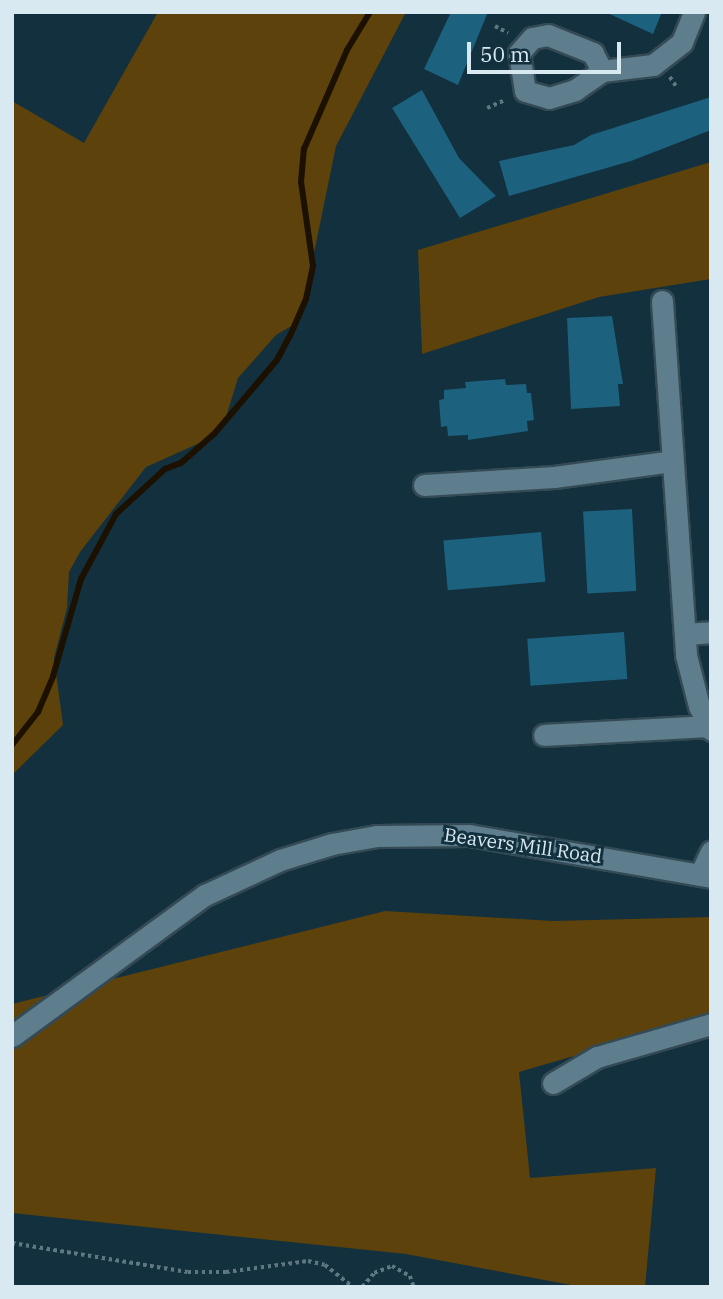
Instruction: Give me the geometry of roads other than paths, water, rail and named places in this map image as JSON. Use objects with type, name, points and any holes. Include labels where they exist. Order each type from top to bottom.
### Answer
[{"type":"street","points":[[603,71],[653,65],[682,42],[694,12]]},
{"type":"street","points":[[544,735],[709,728],[690,678],[685,634],[662,301]]},
{"type":"street","points":[[424,485],[554,477],[672,461]]},
{"type":"street","points":[[685,634],[711,632]]},
{"type":"street","name":"Beavers Mill Road","points":[[12,1036],[205,895],[280,860],[332,844],[400,835],[469,835],[705,876]]},
{"type":"street","points":[[705,876],[711,851]]},
{"type":"street","points":[[553,1083],[597,1057],[711,1024]]},
{"type":"waterway","points":[[12,745],[38,712],[53,676],[81,579],[116,514],[165,469],[181,463],[215,433],[277,360],[290,336],[306,299],[313,266],[301,182],[304,149],[347,50],[370,12]]}]
